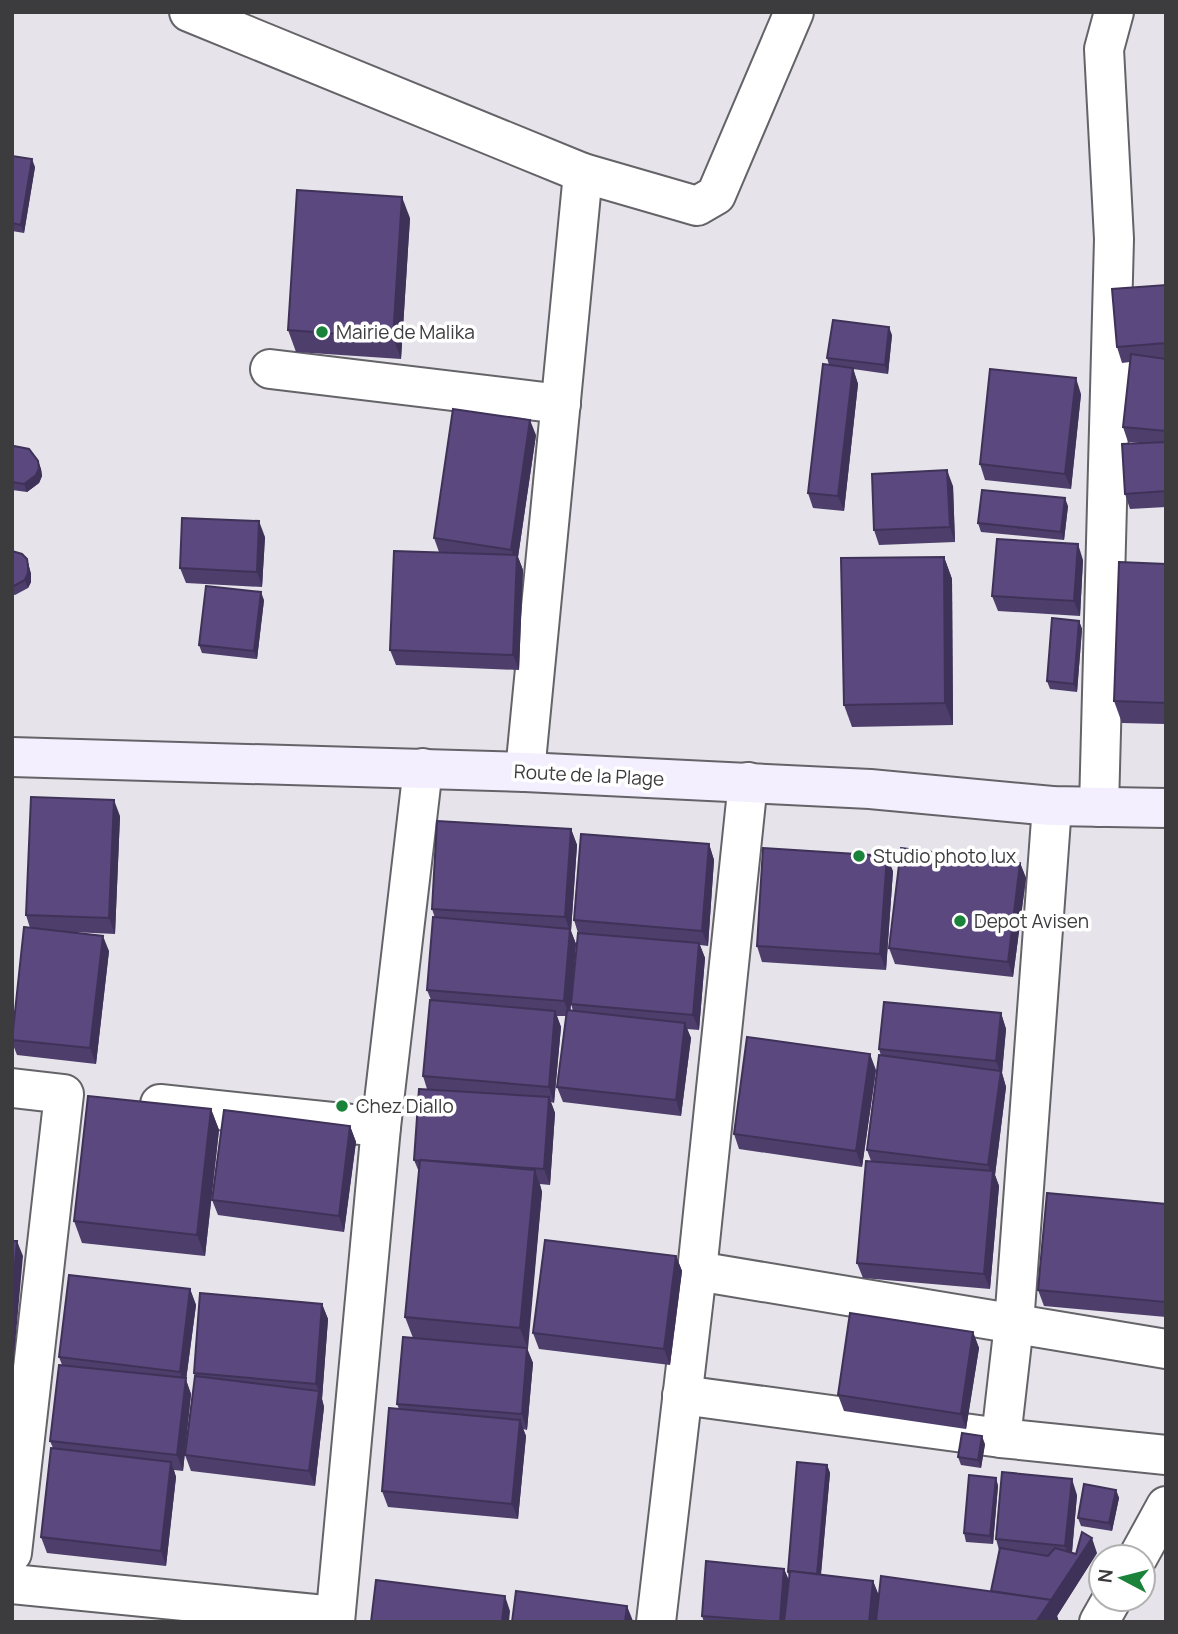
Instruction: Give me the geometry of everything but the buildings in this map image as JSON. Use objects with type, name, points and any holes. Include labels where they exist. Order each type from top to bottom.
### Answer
[{"type":"main road","name":"Route de la Plage","points":[[12,757],[525,772],[870,789],[1052,806],[1166,808]]},
{"type":"street","points":[[189,12],[583,173],[697,206],[716,195],[794,12]]},
{"type":"street","points":[[1098,807],[1114,239],[1104,49],[1114,12]]},
{"type":"street","points":[[525,772],[583,173]]},
{"type":"street","points":[[270,369],[561,404]]},
{"type":"street","points":[[12,1584],[335,1619],[381,1127],[423,768]]},
{"type":"street","points":[[656,1622],[697,1270],[748,782]]},
{"type":"street","points":[[1001,1438],[1014,1324],[1052,806]]},
{"type":"street","points":[[12,1088],[381,1127]]},
{"type":"street","points":[[12,1553],[20,1410],[92,1097]]},
{"type":"street","points":[[697,1270],[1166,1349]]},
{"type":"street","points":[[682,1395],[1001,1438],[1166,1455]]},
{"type":"street","points":[[1146,1543],[1166,1506]]},
{"type":"place","name":"Mairie de Malika","points":[[322,332]]},
{"type":"place","name":"Studio photo lux","points":[[859,856]]},
{"type":"place","name":"Depot Avisen","points":[[960,921]]},
{"type":"place","name":"Chez Diallo","points":[[342,1106]]}]
